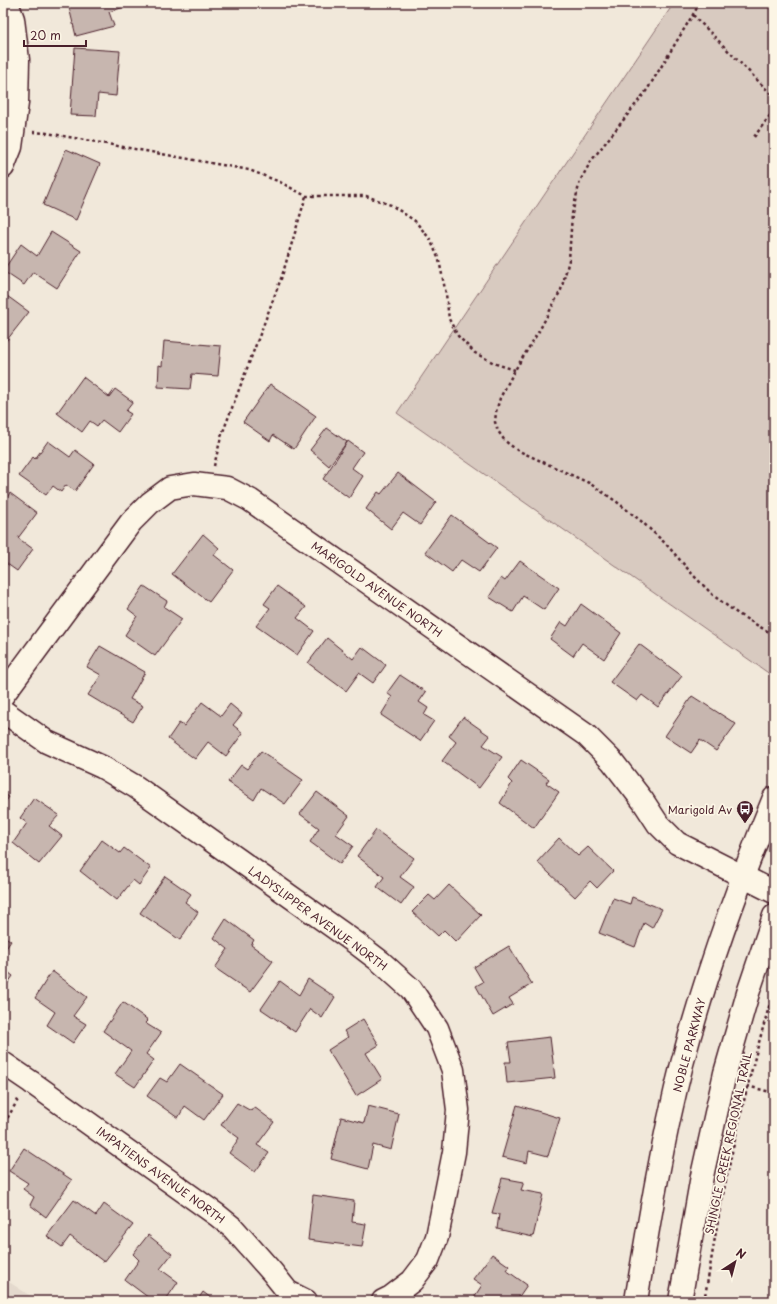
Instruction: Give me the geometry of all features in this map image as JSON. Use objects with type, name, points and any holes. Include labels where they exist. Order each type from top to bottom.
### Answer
[{"type":"street","points":[[3,167],[12,139],[17,103],[18,60],[13,18],[7,3]]},
{"type":"street","name":"MARIGOLD AVENUE NORTH","points":[[3,695],[131,522],[150,502],[170,488],[194,484],[227,488],[250,500],[586,735],[612,761],[643,801],[658,824],[677,843],[774,892]]},
{"type":"street","name":"LADYSLIPPER AVENUE NORTH","points":[[3,711],[47,742],[102,767],[136,787],[356,943],[381,962],[411,989],[437,1028],[453,1070],[458,1110],[454,1152],[437,1237],[428,1260],[412,1282],[383,1301]]},
{"type":"street","name":"NOBLE PARKWAY","points":[[636,1301],[656,1185],[682,1064],[715,952],[742,876],[774,798]]},
{"type":"street","points":[[680,1301],[702,1176],[725,1073],[748,993],[774,916]]},
{"type":"street","name":"IMPATIENS AVENUE NORTH","points":[[3,1063],[32,1082],[217,1215],[232,1228],[288,1292],[306,1301]]},
{"type":"path","points":[[700,3],[647,90],[591,162],[580,182],[572,214],[568,260],[561,290],[500,398],[495,422],[498,431],[505,441],[518,450],[589,483],[642,521],[666,544],[714,596],[738,614],[774,635]]},
{"type":"path","points":[[693,15],[774,97]]},
{"type":"path","points":[[754,137],[774,110]]},
{"type":"path","points":[[12,139],[47,133],[249,170],[280,182],[306,196],[366,196],[391,205],[415,221],[430,240],[439,260],[446,294],[449,319],[458,336],[475,353],[496,364],[515,370]]},
{"type":"path","points":[[210,486],[221,437],[282,276],[306,196]]},
{"type":"path","name":"SHINGLE CREEK REGIONAL TRAIL","points":[[704,1301],[723,1192],[757,1045],[774,990]]},
{"type":"path","points":[[3,1129],[16,1103],[32,1082]]},
{"type":"path","points":[[747,1086],[774,1093]]},
{"type":"shaded area","points":[[674,3],[774,3],[774,677],[397,413]]},
{"type":"shaded area","points":[[3,1278],[38,1301],[3,1301]]},
{"type":"building","points":[[68,3],[123,3],[124,7],[109,12],[114,26],[76,36]]},
{"type":"building","points":[[75,48],[120,51],[116,96],[98,94],[96,116],[70,115]]},
{"type":"building","points":[[66,149],[100,164],[76,220],[43,205]]},
{"type":"building","points":[[51,232],[81,251],[57,288],[33,272],[24,285],[3,271],[21,244],[37,256]]},
{"type":"building","points":[[3,293],[29,312],[3,345]]},
{"type":"building","points":[[164,341],[221,346],[218,376],[192,374],[190,389],[158,387],[159,365],[162,366]]},
{"type":"building","points":[[83,377],[109,397],[115,389],[133,402],[126,411],[131,414],[118,432],[102,420],[97,426],[90,421],[82,432],[57,413]]},
{"type":"building","points":[[270,384],[316,416],[294,449],[273,435],[270,441],[243,422]]},
{"type":"building","points":[[327,428],[347,442],[329,466],[310,450]]},
{"type":"building","points":[[48,441],[70,457],[75,450],[94,464],[75,491],[66,485],[61,492],[53,486],[46,495],[19,476],[33,457],[35,459]]},
{"type":"building","points":[[348,441],[363,452],[352,468],[363,476],[349,498],[323,479]]},
{"type":"building","points":[[398,473],[436,502],[420,525],[403,513],[391,529],[366,509],[378,492],[381,494]]},
{"type":"building","points":[[10,493],[37,513],[18,538],[33,549],[17,571],[3,561],[3,503]]},
{"type":"building","points":[[452,515],[497,548],[479,572],[461,560],[452,572],[425,552]]},
{"type":"building","points":[[203,534],[219,548],[214,555],[233,570],[209,602],[172,574]]},
{"type":"building","points":[[520,561],[559,588],[544,610],[523,596],[513,612],[489,597],[501,578],[505,581]]},
{"type":"building","points":[[144,586],[167,601],[164,607],[182,619],[155,656],[125,635],[137,616],[128,609]]},
{"type":"building","points":[[277,586],[306,607],[297,618],[314,631],[297,655],[256,626],[270,608],[264,604]]},
{"type":"building","points":[[581,604],[621,633],[604,659],[582,643],[573,656],[550,639],[561,622],[567,626]]},
{"type":"building","points":[[327,638],[353,659],[362,647],[386,665],[373,683],[359,673],[346,691],[308,663]]},
{"type":"building","points":[[639,644],[682,676],[658,707],[642,695],[637,701],[610,682]]},
{"type":"building","points":[[100,646],[145,672],[130,699],[143,706],[133,722],[88,695],[101,675],[87,667]]},
{"type":"building","points":[[400,675],[426,692],[419,702],[428,708],[424,715],[434,721],[420,741],[381,715],[392,697],[387,693]]},
{"type":"building","points":[[692,696],[736,724],[716,751],[700,740],[691,753],[665,736]]},
{"type":"building","points":[[202,702],[221,716],[230,704],[242,714],[233,725],[243,733],[226,756],[208,742],[195,759],[168,739],[179,723],[184,726]]},
{"type":"building","points":[[463,717],[490,736],[483,745],[502,757],[479,788],[442,761],[456,742],[449,736]]},
{"type":"building","points":[[261,751],[303,780],[285,804],[261,788],[254,800],[228,782],[241,765],[247,769]]},
{"type":"building","points":[[521,760],[549,779],[546,783],[559,792],[534,828],[500,803],[512,783],[508,779]]},
{"type":"building","points":[[317,792],[349,816],[336,834],[353,846],[340,864],[310,842],[319,828],[300,814]]},
{"type":"building","points":[[3,793],[9,797],[3,805]]},
{"type":"building","points":[[34,798],[59,815],[49,826],[62,836],[39,864],[13,843],[27,823],[20,818]]},
{"type":"building","points":[[376,830],[414,858],[400,877],[414,887],[401,905],[377,887],[384,877],[357,856]]},
{"type":"building","points":[[559,838],[578,856],[588,847],[613,871],[597,888],[590,881],[575,897],[537,862]]},
{"type":"building","points":[[102,840],[120,853],[124,848],[151,868],[139,885],[133,880],[117,900],[80,871]]},
{"type":"building","points":[[165,876],[191,894],[185,902],[198,912],[180,940],[140,913]]},
{"type":"building","points":[[449,885],[481,915],[456,942],[444,930],[438,936],[412,912],[429,895],[435,900]]},
{"type":"building","points":[[632,897],[662,909],[652,928],[644,923],[635,947],[599,933],[613,898],[630,904]]},
{"type":"building","points":[[226,919],[254,940],[251,945],[273,961],[250,992],[215,968],[228,949],[214,938]]},
{"type":"building","points":[[3,935],[11,941],[3,953]]},
{"type":"building","points":[[509,946],[532,984],[509,998],[513,1004],[493,1016],[476,986],[483,982],[474,967]]},
{"type":"building","points":[[3,968],[13,976],[3,990]]},
{"type":"building","points":[[52,971],[87,997],[73,1016],[86,1024],[73,1043],[47,1025],[55,1012],[35,998]]},
{"type":"building","points":[[308,979],[335,997],[322,1018],[310,1009],[295,1032],[261,1009],[280,981],[299,995]]},
{"type":"building","points":[[123,1002],[148,1020],[145,1023],[161,1033],[146,1054],[154,1060],[135,1087],[115,1074],[131,1051],[103,1031]]},
{"type":"building","points":[[363,1019],[379,1045],[366,1053],[382,1079],[356,1096],[328,1050],[348,1037],[344,1031]]},
{"type":"building","points":[[550,1037],[555,1078],[507,1083],[505,1062],[511,1062],[508,1042]]},
{"type":"building","points":[[180,1064],[223,1094],[204,1120],[185,1106],[178,1118],[147,1096],[160,1078],[167,1082]]},
{"type":"building","points":[[237,1103],[251,1111],[254,1107],[274,1122],[257,1145],[269,1153],[255,1172],[229,1153],[239,1138],[221,1125]]},
{"type":"building","points":[[517,1105],[560,1118],[548,1156],[529,1151],[527,1163],[502,1157]]},
{"type":"building","points":[[368,1106],[399,1114],[391,1150],[373,1145],[368,1169],[331,1159],[341,1117],[364,1123]]},
{"type":"building","points":[[24,1148],[72,1180],[46,1217],[30,1205],[34,1197],[23,1189],[28,1183],[9,1171]]},
{"type":"building","points":[[502,1178],[524,1182],[521,1190],[543,1194],[533,1237],[497,1229],[499,1214],[492,1213]]},
{"type":"building","points":[[313,1195],[354,1201],[352,1222],[366,1224],[362,1247],[308,1240]]},
{"type":"building","points":[[74,1200],[96,1216],[104,1204],[133,1225],[104,1262],[70,1236],[62,1247],[47,1236]]},
{"type":"building","points":[[148,1235],[172,1254],[160,1269],[178,1282],[165,1301],[153,1301],[125,1280],[139,1260],[133,1254]]},
{"type":"building","points":[[492,1254],[509,1266],[506,1270],[527,1285],[516,1301],[477,1301],[473,1299],[482,1285],[473,1279]]},
{"type":"building","points":[[203,1292],[215,1301],[197,1301]]},
{"type":"place","name":"Marigold Av","points":[[745,824]]}]
